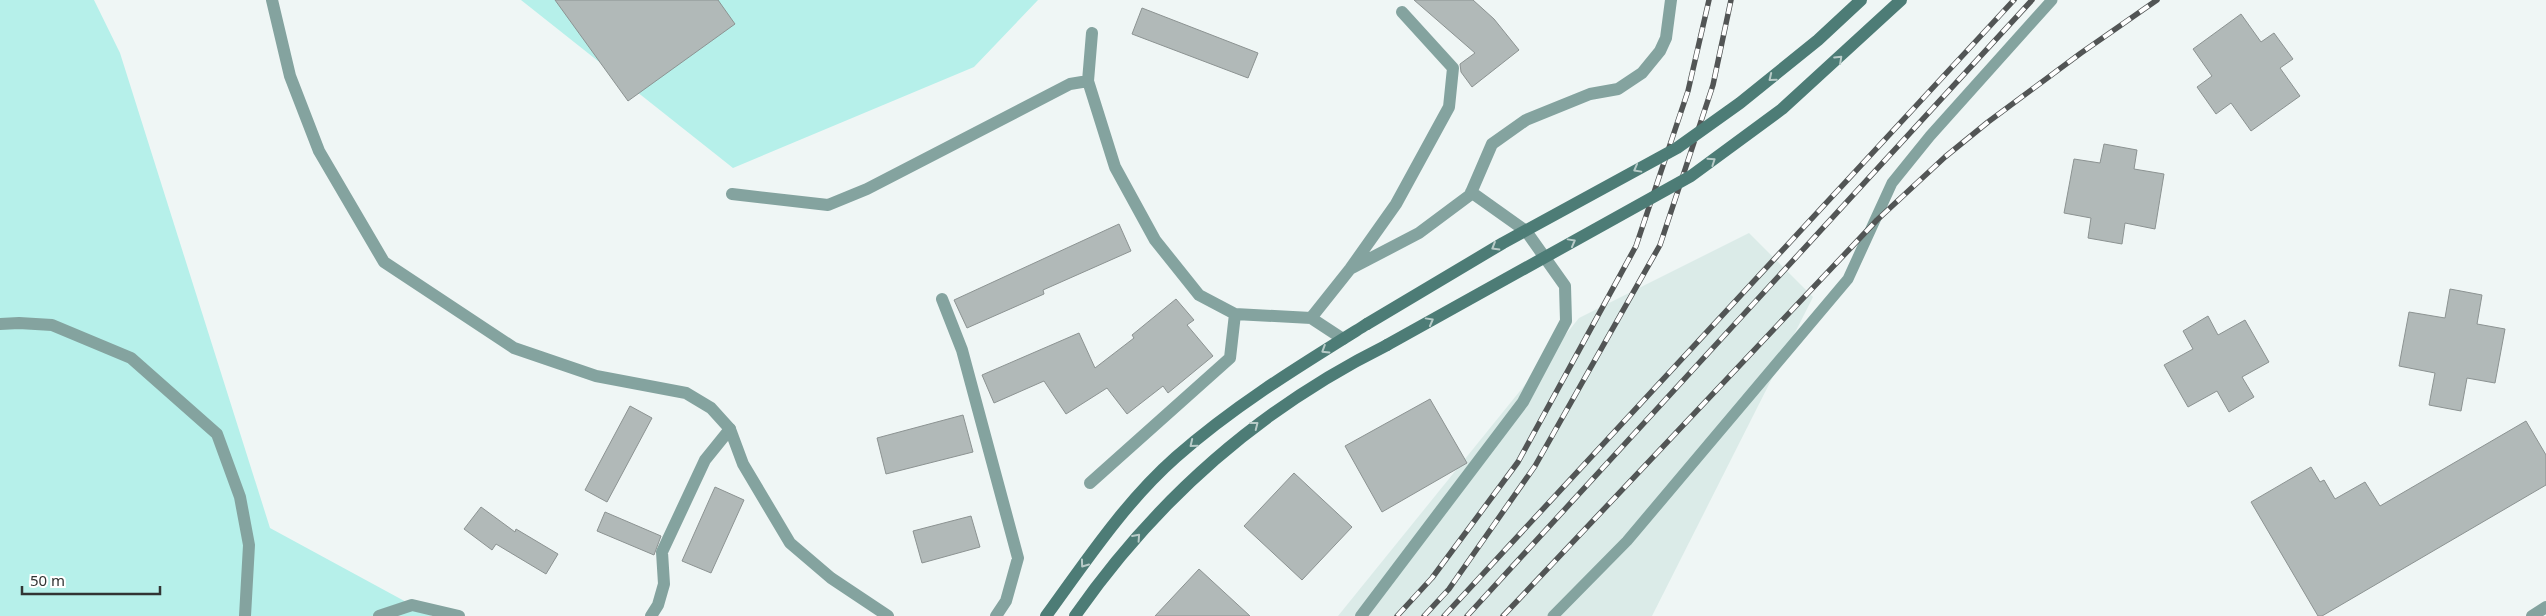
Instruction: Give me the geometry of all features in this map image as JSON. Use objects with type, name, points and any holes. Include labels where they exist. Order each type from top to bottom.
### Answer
[{"type":"main road","points":[[1046,616],[1123,513],[1176,458],[1249,398],[1502,243],[1677,148],[1740,104],[1818,40],[1861,0]]},
{"type":"main road","points":[[1074,616],[1104,574],[1170,500],[1227,447],[1304,391],[1699,170],[1753,132],[1803,92],[1901,0]]},
{"type":"street","points":[[272,0],[290,76],[319,151],[384,262],[514,348],[596,376],[686,393],[711,408],[730,429],[744,464],[790,543],[830,578],[888,616]]},
{"type":"street","points":[[1350,269],[1419,234],[1471,192],[1492,144],[1526,120],[1590,94],[1618,88],[1642,73],[1660,51],[1666,38],[1671,0]]},
{"type":"street","points":[[1311,318],[1350,269],[1396,204],[1448,107],[1453,68],[1402,12]]},
{"type":"street","points":[[1092,33],[1088,81],[1115,167],[1155,240],[1198,295],[1235,314],[1311,318],[1343,339]]},
{"type":"street","points":[[732,194],[828,204],[867,189],[1070,84],[1088,81]]},
{"type":"street","points":[[1361,616],[1523,402],[1566,321],[1565,286],[1526,231],[1471,192]]},
{"type":"street","points":[[942,299],[962,350],[1018,558],[1006,601],[996,616]]},
{"type":"street","points":[[1090,483],[1230,358],[1235,314]]},
{"type":"street","points":[[0,324],[18,323],[52,326],[131,358],[217,434],[240,497],[249,545],[245,616]]},
{"type":"street","points":[[651,616],[658,605],[664,584],[662,552],[705,460],[730,429]]},
{"type":"street","points":[[378,616],[412,605],[459,616]]},
{"type":"street","points":[[2532,616],[2546,607]]},
{"type":"lane","points":[[1554,616],[1627,541],[1848,278],[1892,183],[1930,136],[2052,0]]},
{"type":"shaded area","points":[[0,0],[94,0],[120,53],[270,528],[432,616],[0,616]]},
{"type":"shaded area","points":[[521,0],[1038,0],[974,67],[733,168]]},
{"type":"shaded area","points":[[1749,233],[1813,297],[1652,616],[1338,616],[1579,318]]},
{"type":"building","points":[[555,0],[718,0],[735,24],[628,101]]},
{"type":"building","points":[[1414,0],[1473,0],[1494,19],[1519,50],[1472,87],[1461,72],[1460,64],[1475,53]]},
{"type":"building","points":[[1142,8],[1258,53],[1248,78],[1132,34]]},
{"type":"building","points":[[2241,14],[2261,42],[2274,33],[2293,59],[2280,68],[2300,96],[2251,131],[2231,103],[2216,114],[2197,87],[2212,76],[2193,49]]},
{"type":"building","points":[[2104,144],[2137,150],[2134,169],[2164,174],[2155,229],[2125,223],[2122,244],[2088,238],[2091,218],[2064,213],[2074,159],[2100,163]]},
{"type":"building","points":[[1119,224],[1131,251],[1043,290],[1044,294],[967,328],[954,300]]},
{"type":"building","points":[[2450,289],[2482,295],[2477,324],[2505,329],[2495,383],[2467,378],[2461,411],[2429,405],[2435,373],[2399,366],[2409,312],[2445,318]]},
{"type":"building","points":[[1176,299],[1194,320],[1187,325],[1213,356],[1168,393],[1163,386],[1127,414],[1107,388],[1066,414],[1044,381],[994,403],[982,375],[1079,333],[1095,368],[1134,338],[1132,335]]},
{"type":"building","points":[[2208,316],[2218,335],[2245,320],[2269,362],[2242,377],[2254,397],[2229,412],[2217,391],[2188,407],[2164,365],[2193,349],[2183,331]]},
{"type":"building","points":[[1430,399],[1467,463],[1382,512],[1345,446]]},
{"type":"building","points":[[630,406],[652,418],[607,502],[585,490]]},
{"type":"building","points":[[963,415],[973,452],[886,474],[877,438]]},
{"type":"building","points":[[2526,421],[2546,455],[2546,485],[2322,616],[2318,616],[2251,502],[2311,467],[2320,482],[2324,480],[2335,499],[2365,482],[2380,506]]},
{"type":"building","points":[[1294,473],[1352,527],[1302,580],[1244,526]]},
{"type":"building","points":[[715,487],[744,500],[711,573],[682,561]]},
{"type":"building","points":[[481,507],[515,532],[516,529],[558,554],[546,574],[496,544],[492,550],[464,529]]},
{"type":"building","points":[[605,512],[661,536],[654,555],[597,531]]},
{"type":"building","points":[[971,516],[980,547],[922,563],[913,531]]},
{"type":"building","points":[[1199,569],[1250,616],[1155,616]]},
{"type":"railway","points":[[1397,616],[1432,578],[1518,462],[1636,246],[1688,91],[1709,0]]},
{"type":"railway","points":[[1424,616],[1449,589],[1535,466],[1660,245],[1713,85],[1731,0]]},
{"type":"railway","points":[[1444,616],[2014,0]]},
{"type":"railway","points":[[1467,616],[2032,0]]},
{"type":"railway","points":[[1503,616],[1877,220],[1945,157],[1988,122],[2081,53],[2157,0]]}]
